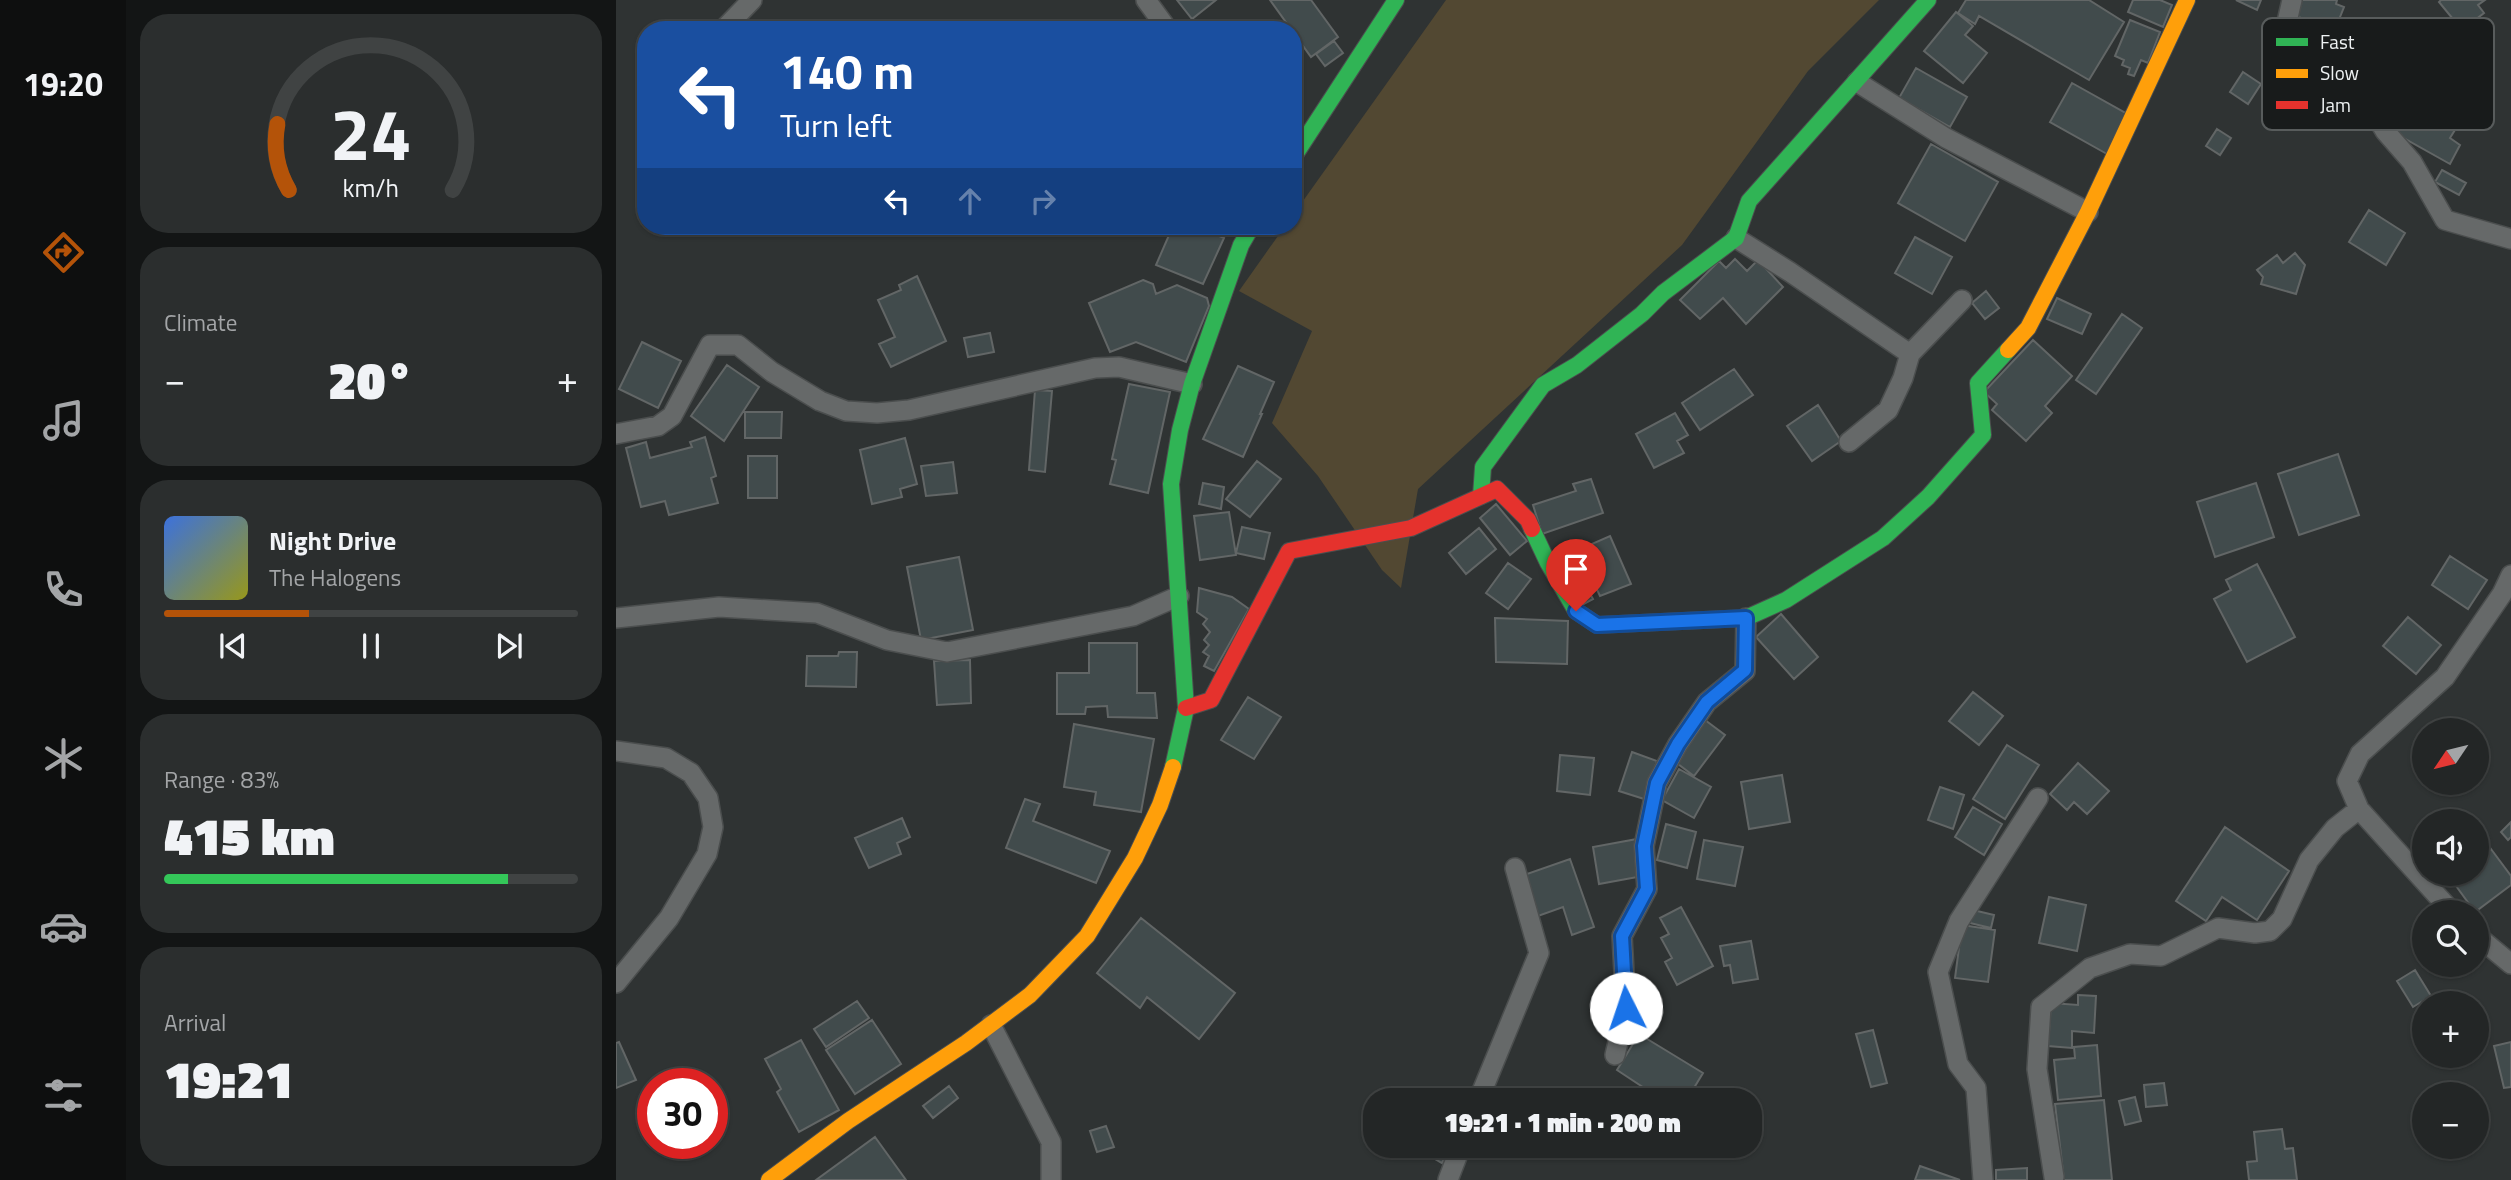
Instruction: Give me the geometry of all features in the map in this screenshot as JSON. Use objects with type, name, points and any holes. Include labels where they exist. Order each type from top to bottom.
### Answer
[{"type":"street","points":[[732,21],[752,0]]},
{"type":"street","points":[[1146,0],[1161,21]]},
{"type":"street","points":[[1302,144],[1396,0]]},
{"type":"street","points":[[1481,496],[1483,467],[1543,385],[1577,365],[1642,314],[1663,293],[1737,238],[1749,201],[1928,0]]},
{"type":"street","points":[[1185,708],[1211,700],[1289,551],[1411,528],[1497,489],[1528,520],[1548,563],[1576,611],[1597,625],[1746,618],[1786,600],[1883,538],[1928,497],[1983,435],[1978,383],[2028,328],[2088,212],[2187,0]]},
{"type":"street","points":[[2288,18],[2292,0]]},
{"type":"street","points":[[1857,82],[1946,138],[2088,212]]},
{"type":"street","points":[[2384,130],[2412,162],[2445,220],[2511,239]]},
{"type":"street","points":[[769,1180],[848,1121],[991,1025],[1030,995],[1087,936],[1135,858],[1160,805],[1174,763],[1185,708],[1171,484],[1180,430],[1192,384],[1247,235]]},
{"type":"street","points":[[1737,238],[1910,354]]},
{"type":"street","points":[[1849,442],[1888,410],[1903,378],[1910,354],[1962,300]]},
{"type":"street","points":[[616,434],[658,426],[672,416],[710,345],[724,343],[738,345],[772,372],[810,395],[846,411],[877,413],[909,410],[1095,368],[1119,367],[1192,384]]},
{"type":"street","points":[[2441,900],[2359,809],[2347,781],[2360,754],[2445,677],[2502,594],[2511,575]]},
{"type":"street","points":[[616,618],[719,607],[817,612],[887,640],[947,652],[1133,615],[1179,596]]},
{"type":"street","points":[[1615,1055],[1626,1008],[1622,936],[1647,889],[1644,846],[1657,783],[1678,744],[1707,702],[1745,670],[1746,618]]},
{"type":"street","points":[[616,751],[666,758],[691,773],[708,799],[713,827],[707,854],[669,918],[616,983]]},
{"type":"street","points":[[1983,1180],[1976,1088],[1958,1064],[1938,972],[1959,920],[2038,798]]},
{"type":"street","points":[[2054,1177],[2037,1069],[2041,1007],[2090,968],[2130,954],[2161,956],[2218,928],[2255,933],[2270,931],[2282,919],[2309,860],[2336,828],[2359,809]]},
{"type":"street","points":[[1483,1088],[1539,953],[1515,868]]},
{"type":"street","points":[[2489,946],[2511,964]]},
{"type":"street","points":[[991,1025],[1051,1142],[1051,1180]]},
{"type":"street","points":[[1448,1180],[1456,1158]]},
{"type":"shaded area","points":[[1446,0],[1879,0],[1808,71],[1682,245],[1418,489],[1401,588],[1382,570],[1318,476],[1272,423],[1312,331],[1239,291],[1279,235],[1302,235],[1302,202]]},
{"type":"building","points":[[1177,0],[1216,0],[1192,19]]},
{"type":"building","points":[[1270,0],[1311,0],[1338,37],[1311,57],[1302,44],[1302,21],[1285,21]]},
{"type":"building","points":[[1966,0],[2089,0],[2124,22],[2089,80],[1979,16],[1975,24],[1958,13]]},
{"type":"building","points":[[2133,0],[2160,0],[2172,5],[2163,27],[2128,12]]},
{"type":"building","points":[[2236,0],[2261,0],[2257,10]]},
{"type":"building","points":[[2300,0],[2337,0],[2336,4],[2344,7],[2340,18],[2301,18],[2294,15]]},
{"type":"building","points":[[2485,0],[2478,5],[2484,13],[2478,18],[2452,18],[2439,2]]},
{"type":"building","points":[[1956,12],[1973,26],[1965,35],[1987,53],[1963,83],[1924,51]]},
{"type":"building","points":[[2130,20],[2160,32],[2148,63],[2141,60],[2134,76],[2128,74],[2130,68],[2122,65],[2124,60],[2115,56]]},
{"type":"building","points":[[1334,41],[1343,53],[1325,66],[1316,54]]},
{"type":"building","points":[[1916,68],[1967,97],[1950,127],[1899,98]]},
{"type":"building","points":[[2243,72],[2261,84],[2248,104],[2230,92]]},
{"type":"building","points":[[2072,83],[2129,115],[2107,154],[2050,122]]},
{"type":"building","points":[[2217,129],[2231,138],[2220,155],[2206,146]]},
{"type":"building","points":[[2455,130],[2450,138],[2460,145],[2450,164],[2393,132]]},
{"type":"building","points":[[1931,144],[1998,182],[1965,241],[1898,203]]},
{"type":"building","points":[[2442,170],[2466,183],[2459,195],[2435,182]]},
{"type":"building","points":[[2369,210],[2405,233],[2386,265],[2349,242]]},
{"type":"building","points":[[1169,235],[1217,235],[1224,238],[1203,284],[1156,265]]},
{"type":"building","points":[[1915,237],[1952,257],[1932,294],[1895,273]]},
{"type":"building","points":[[2295,253],[2305,265],[2296,294],[2261,284],[2263,277],[2257,270],[2277,255],[2283,263]]},
{"type":"building","points":[[1735,259],[1747,271],[1758,260],[1783,287],[1746,324],[1723,298],[1700,319],[1680,300],[1719,261],[1726,268]]},
{"type":"building","points":[[917,276],[946,341],[891,367],[879,344],[895,337],[878,300],[901,290],[899,285]]},
{"type":"building","points":[[1143,280],[1153,284],[1156,294],[1177,285],[1207,298],[1209,306],[1186,362],[1136,342],[1110,352],[1089,303]]},
{"type":"building","points":[[1986,291],[1999,308],[1985,319],[1972,303]]},
{"type":"building","points":[[2057,298],[2091,314],[2082,334],[2047,319]]},
{"type":"building","points":[[2122,314],[2142,328],[2096,394],[2076,380]]},
{"type":"building","points":[[990,333],[994,352],[968,357],[964,338]]},
{"type":"building","points":[[2033,340],[2072,376],[2045,406],[2052,413],[2026,441],[1992,410],[1997,404],[1984,392]]},
{"type":"building","points":[[642,342],[681,361],[658,408],[619,389]]},
{"type":"building","points":[[727,365],[759,387],[724,441],[691,416]]},
{"type":"building","points":[[1238,366],[1274,382],[1243,457],[1203,439]]},
{"type":"building","points":[[1734,369],[1753,395],[1700,430],[1682,403]]},
{"type":"building","points":[[1129,384],[1170,392],[1148,493],[1110,484],[1116,460],[1112,459]]},
{"type":"building","points":[[1035,390],[1052,391],[1045,472],[1029,470]]},
{"type":"building","points":[[1818,405],[1841,441],[1812,461],[1787,426]]},
{"type":"building","points":[[745,412],[782,412],[781,438],[745,438]]},
{"type":"building","points":[[1675,413],[1688,435],[1677,441],[1684,453],[1654,468],[1636,434]]},
{"type":"building","points":[[705,437],[716,476],[711,478],[718,503],[669,515],[665,501],[641,507],[626,448],[646,442],[650,458],[692,447],[690,442]]},
{"type":"building","points":[[905,438],[917,484],[900,489],[902,497],[872,504],[860,450]]},
{"type":"building","points":[[2338,454],[2359,515],[2299,535],[2278,474]]},
{"type":"building","points":[[748,456],[777,456],[777,498],[748,498]]},
{"type":"building","points":[[1257,461],[1281,479],[1250,517],[1226,499]]},
{"type":"building","points":[[953,462],[957,493],[926,496],[921,466]]},
{"type":"building","points":[[1591,479],[1603,513],[1542,534],[1533,505],[1576,491],[1573,484]]},
{"type":"building","points":[[1203,483],[1224,487],[1221,509],[1199,504]]},
{"type":"building","points":[[2256,483],[2274,537],[2215,557],[2197,502]]},
{"type":"building","points":[[1496,504],[1527,541],[1510,555],[1480,518]]},
{"type":"building","points":[[1229,512],[1236,555],[1200,560],[1194,516]]},
{"type":"building","points":[[1242,527],[1270,533],[1264,559],[1236,553]]},
{"type":"building","points":[[1479,528],[1496,549],[1466,574],[1449,553]]},
{"type":"building","points":[[1610,536],[1631,584],[1600,596],[1593,581],[1575,588],[1560,558]]},
{"type":"building","points":[[2450,556],[2487,580],[2468,609],[2432,585]]},
{"type":"building","points":[[959,557],[973,630],[921,640],[907,567]]},
{"type":"building","points":[[1508,563],[1531,579],[1508,609],[1486,593]]},
{"type":"building","points":[[2257,564],[2295,637],[2247,662],[2214,599],[2231,590],[2226,580]]},
{"type":"building","points":[[1586,586],[1593,599],[1582,605],[1575,592]]},
{"type":"building","points":[[1199,588],[1232,597],[1249,609],[1214,671],[1204,666],[1209,656],[1203,652],[1209,645],[1204,640],[1210,632],[1203,624],[1207,619],[1197,612]]},
{"type":"building","points":[[1781,614],[1818,657],[1794,679],[1756,637]]},
{"type":"building","points":[[2408,617],[2441,645],[2416,674],[2383,646]]},
{"type":"building","points":[[1495,618],[1568,621],[1567,664],[1496,662]]},
{"type":"building","points":[[1089,643],[1137,643],[1137,693],[1155,693],[1157,718],[1108,717],[1107,706],[1086,707],[1085,714],[1057,714],[1057,673],[1089,673]]},
{"type":"building","points":[[839,652],[857,652],[856,687],[806,686],[807,656],[838,656]]},
{"type":"building","points":[[970,660],[971,703],[937,705],[934,661]]},
{"type":"building","points":[[1973,692],[2003,716],[1979,745],[1949,721]]},
{"type":"building","points":[[1248,697],[1281,717],[1254,759],[1221,740]]},
{"type":"building","points":[[1705,720],[1725,735],[1694,776],[1674,761]]},
{"type":"building","points":[[1074,724],[1154,739],[1141,812],[1094,805],[1096,792],[1064,787]]},
{"type":"building","points":[[2007,745],[2039,765],[2005,819],[1973,799]]},
{"type":"building","points":[[1632,752],[1657,761],[1644,799],[1619,791]]},
{"type":"building","points":[[1560,755],[1594,758],[1590,795],[1557,791]]},
{"type":"building","points":[[2078,763],[2109,791],[2087,814],[2074,802],[2067,810],[2050,794]]},
{"type":"building","points":[[1679,769],[1711,787],[1694,818],[1662,800]]},
{"type":"building","points":[[1782,775],[1790,822],[1749,829],[1741,782]]},
{"type":"building","points":[[1940,787],[1964,795],[1953,829],[1928,820]]},
{"type":"building","points":[[1025,799],[1040,804],[1033,821],[1110,851],[1096,883],[1006,848]]},
{"type":"building","points":[[1973,807],[2002,824],[1984,855],[1955,837]]},
{"type":"building","points":[[902,818],[910,837],[897,843],[901,854],[869,868],[855,838]]},
{"type":"building","points":[[2511,822],[2511,837],[2508,840],[2501,832]]},
{"type":"building","points":[[1666,824],[1696,832],[1687,868],[1657,860]]},
{"type":"building","points":[[2225,827],[2289,871],[2257,920],[2222,897],[2206,921],[2176,901]]},
{"type":"building","points":[[1637,839],[1643,876],[1599,884],[1593,847]]},
{"type":"building","points":[[1704,840],[1743,847],[1735,886],[1697,879]]},
{"type":"building","points":[[2491,849],[2511,876],[2511,885],[2489,902],[2466,900],[2456,886],[2489,886]]},
{"type":"building","points":[[1570,859],[1594,927],[1572,935],[1563,907],[1538,916],[1524,875]]},
{"type":"building","points":[[2049,897],[2086,905],[2077,951],[2039,943]]},
{"type":"building","points":[[1681,907],[1713,966],[1677,985],[1665,962],[1672,958],[1661,938],[1669,934],[1660,918]]},
{"type":"building","points":[[1973,910],[1994,915],[1991,928],[1970,923]]},
{"type":"building","points":[[1141,918],[1235,993],[1199,1039],[1147,997],[1140,1008],[1097,973]]},
{"type":"building","points":[[1962,925],[1995,930],[1988,982],[1955,978]]},
{"type":"building","points":[[1751,941],[1758,979],[1733,983],[1730,965],[1724,966],[1720,946]]},
{"type":"building","points":[[2412,972],[2412,977],[2419,977],[2428,991],[2412,991],[2412,1005],[2397,981]]},
{"type":"building","points":[[2078,995],[2096,996],[2094,1033],[2072,1031],[2072,1048],[2048,1046],[2051,1003],[2078,1005]]},
{"type":"building","points":[[857,1001],[869,1018],[826,1047],[814,1029]]},
{"type":"building","points":[[872,1020],[901,1064],[855,1094],[826,1050]]},
{"type":"building","points":[[1873,1030],[1887,1083],[1871,1087],[1856,1034]]},
{"type":"building","points":[[1639,1034],[1703,1073],[1694,1088],[1644,1088],[1617,1070]]},
{"type":"building","points":[[801,1040],[839,1110],[799,1132],[777,1092],[781,1089],[765,1059]]},
{"type":"building","points":[[619,1042],[636,1080],[616,1088],[616,1043]]},
{"type":"building","points":[[2511,1042],[2511,1087],[2504,1088],[2494,1046]]},
{"type":"building","points":[[2097,1045],[2101,1096],[2058,1100],[2054,1060],[2075,1058],[2074,1047]]},
{"type":"building","points":[[2164,1083],[2167,1105],[2146,1107],[2144,1085]]},
{"type":"building","points":[[949,1086],[958,1098],[933,1118],[923,1106]]},
{"type":"building","points":[[2135,1097],[2141,1121],[2125,1125],[2119,1101]]},
{"type":"building","points":[[2104,1100],[2112,1180],[2064,1180],[2055,1104]]},
{"type":"building","points":[[1106,1126],[1114,1147],[1097,1152],[1090,1131]]},
{"type":"building","points":[[2282,1129],[2285,1149],[2293,1148],[2297,1180],[2249,1180],[2247,1162],[2257,1161],[2254,1132]]},
{"type":"building","points":[[875,1137],[906,1180],[816,1180]]},
{"type":"building","points":[[1920,1166],[1960,1180],[1915,1180]]},
{"type":"building","points":[[2027,1168],[2027,1180],[1996,1180],[1996,1170]]},
{"type":"traffic: fast","points":[[1302,144],[1396,0]]},
{"type":"traffic: fast","points":[[1481,496],[1483,467],[1543,385],[1577,365],[1642,314],[1663,293],[1736,238],[1749,201],[1928,0]]},
{"type":"traffic: fast","points":[[1173,767],[1186,708],[1171,484],[1180,430],[1192,384],[1247,235]]},
{"type":"traffic: fast","points":[[1532,529],[1576,611],[1597,625],[1746,618],[1786,600],[1883,538],[1928,497],[1983,435],[1978,383],[2008,350]]},
{"type":"traffic: slow","points":[[2008,350],[2028,328],[2088,212],[2187,0]]},
{"type":"traffic: slow","points":[[769,1180],[848,1121],[966,1043],[1030,995],[1087,936],[1135,858],[1160,805],[1173,767]]},
{"type":"traffic: jam","points":[[1186,708],[1211,700],[1289,551],[1411,528],[1497,489],[1528,520],[1532,529]]},
{"type":"route","points":[[1576,611],[1597,625],[1746,618],[1745,670],[1707,702],[1678,744],[1657,783],[1644,846],[1647,889],[1622,936],[1626,1008]]}]
